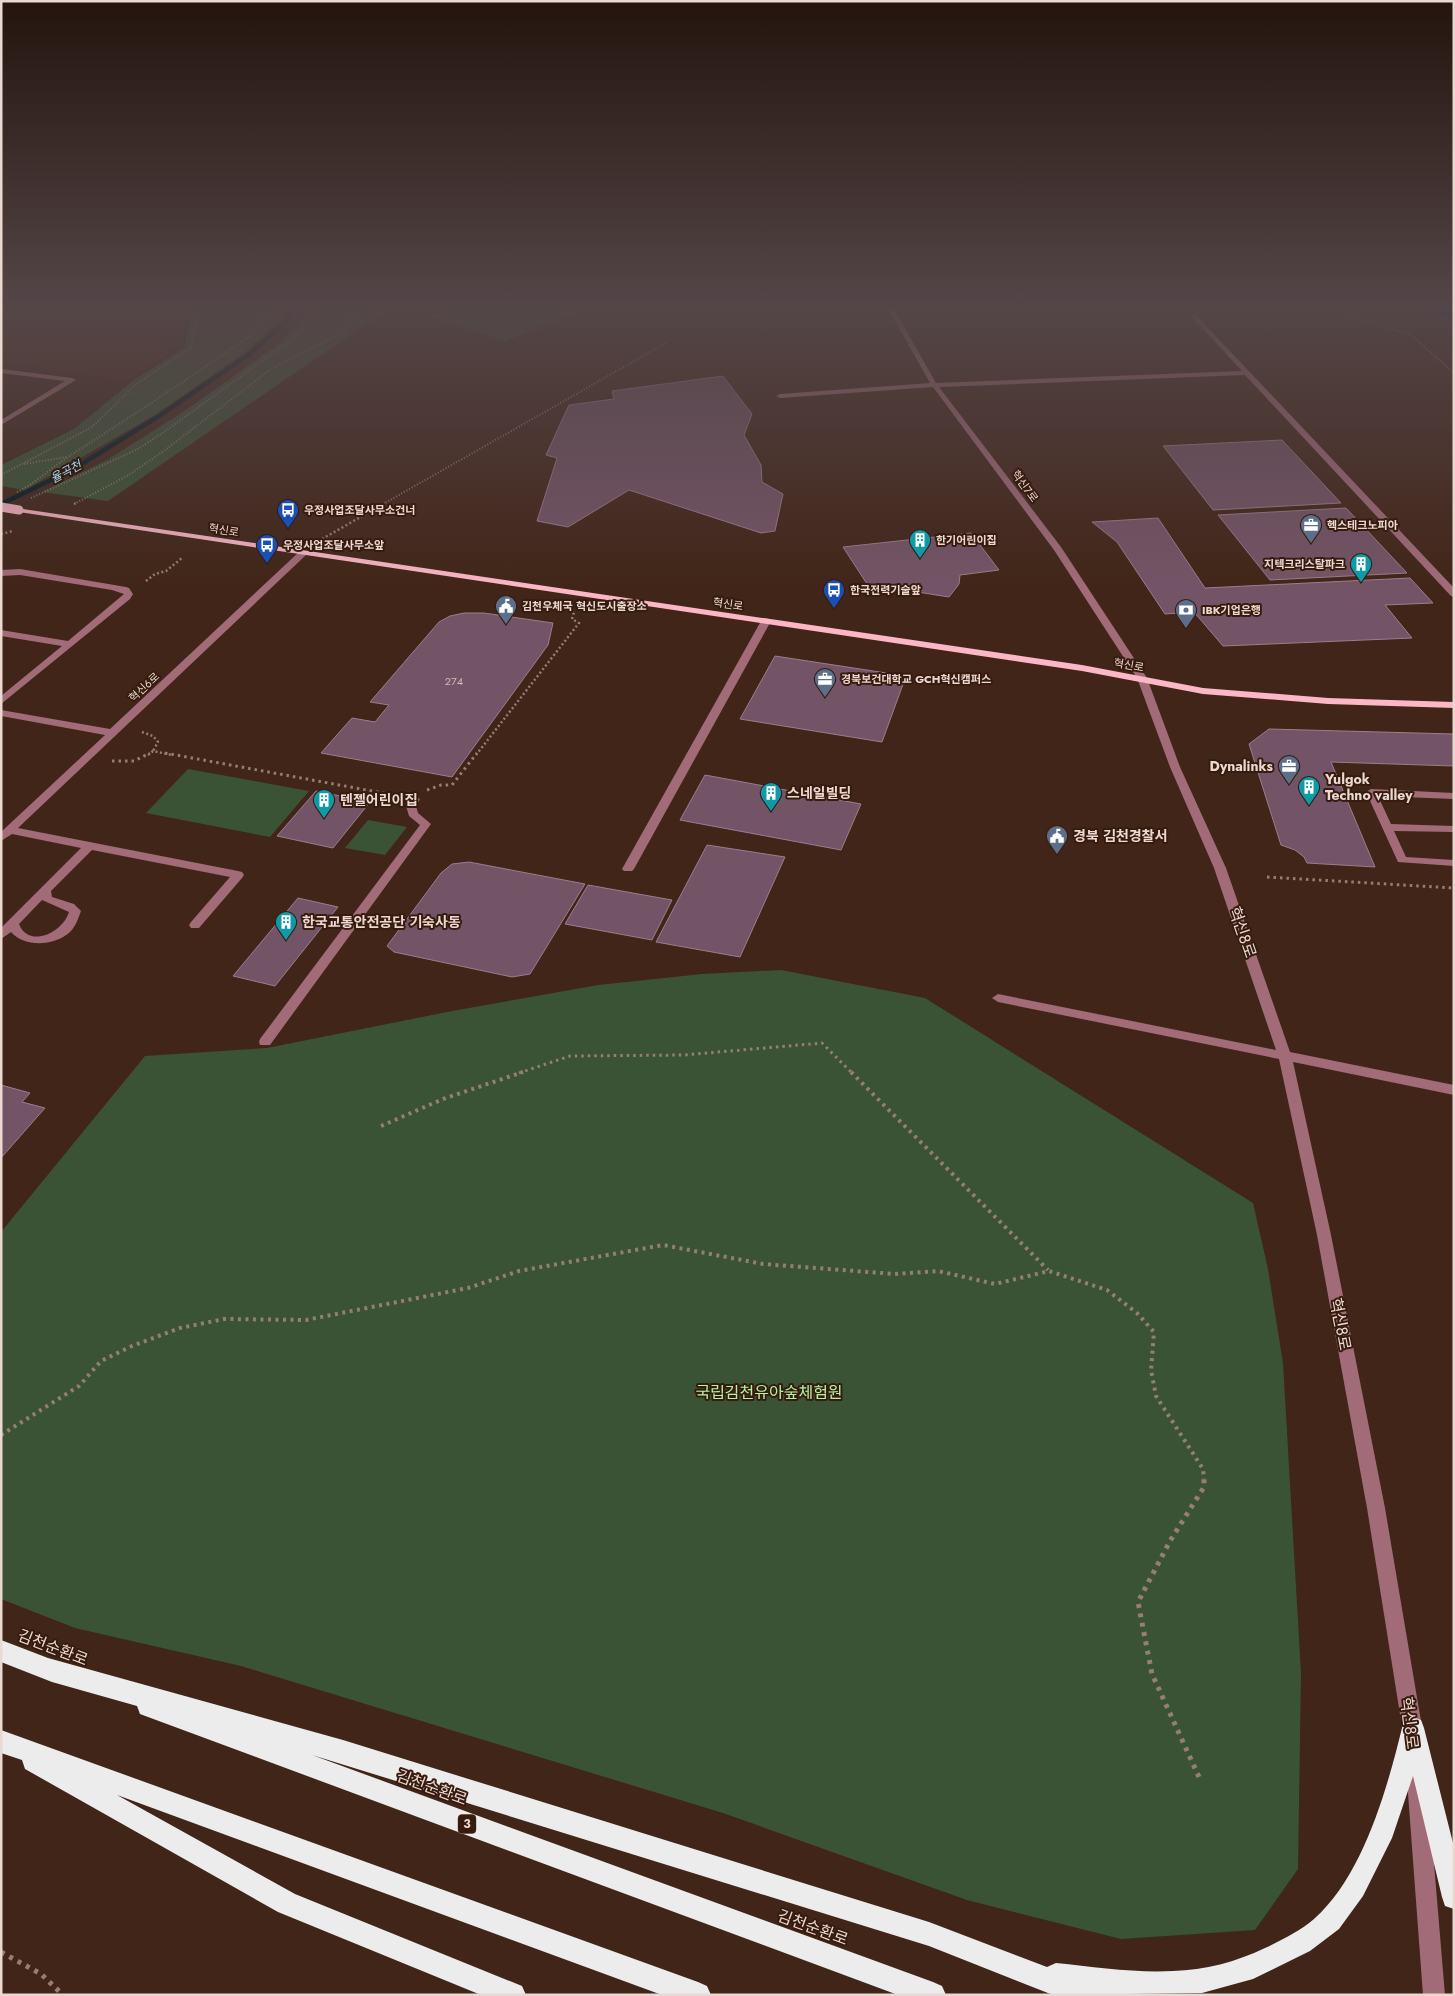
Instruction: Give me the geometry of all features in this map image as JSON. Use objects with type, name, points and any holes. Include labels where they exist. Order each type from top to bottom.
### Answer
[{"type":"highway","name":"김천순환로","points":[[1,1651],[933,1995]]},
{"type":"highway","points":[[43,1668],[343,1752],[929,1934],[1037,1974],[1078,1992]]},
{"type":"highway","points":[[1413,1728],[1454,1897]]},
{"type":"highway","points":[[1037,1974],[1162,1984],[1202,1981],[1250,1968],[1290,1950],[1322,1928],[1346,1900],[1371,1860],[1388,1823],[1403,1777],[1413,1728]]},
{"type":"highway","points":[[1,1742],[287,1903],[513,1995]]},
{"type":"highway","points":[[1,1742],[698,1995]]},
{"type":"main road","name":"혁신로","points":[[1,507],[1142,678],[1203,691],[1328,701],[1454,705]]},
{"type":"street","points":[[1,423],[39,400]]},
{"type":"street","name":"혁신7로","points":[[947,400],[1058,549],[1142,678]]},
{"type":"street","points":[[1272,400],[1454,594]]},
{"type":"street","name":"혁신6로","points":[[5,834],[303,553]]},
{"type":"street","points":[[1,573],[20,572],[126,590],[128,594],[127,597],[1,701]]},
{"type":"street","points":[[628,869],[766,621]]},
{"type":"street","points":[[1,633],[70,644]]},
{"type":"street","name":"혁신8로","points":[[1142,678],[1175,768],[1220,868],[1285,1056],[1330,1264],[1376,1508],[1413,1728],[1434,1995]]},
{"type":"street","points":[[1,713],[113,733]]},
{"type":"street","points":[[1454,796],[1371,792],[1402,860],[1454,863]]},
{"type":"street","points":[[265,1042],[426,824],[413,814],[411,806],[415,799]]},
{"type":"street","points":[[1387,827],[1454,829]]},
{"type":"street","points":[[5,834],[89,846],[238,875],[195,925]]},
{"type":"street","points":[[1,935],[89,846]]},
{"type":"street","points":[[13,923],[13,929],[17,934],[42,940],[52,938],[64,932],[72,924],[75,911],[70,907],[48,899],[45,890]]},
{"type":"street","points":[[998,998],[1454,1090]]},
{"type":"path","points":[[1,475],[92,427],[119,400]]},
{"type":"path","points":[[15,493],[29,486],[68,457],[156,400]]},
{"type":"path","points":[[28,499],[136,450],[208,400]]},
{"type":"path","points":[[73,504],[127,476],[161,453],[230,400]]},
{"type":"path","points":[[322,539],[564,400]]},
{"type":"path","points":[[21,465],[68,457]]},
{"type":"path","points":[[1,534],[14,531]]},
{"type":"path","points":[[146,581],[155,574],[166,571],[182,558]]},
{"type":"path","points":[[153,751],[415,799],[422,792],[452,784],[579,623],[572,619],[574,612]]},
{"type":"path","points":[[112,761],[122,763],[136,761],[153,751],[158,742],[154,736],[142,732]]},
{"type":"path","points":[[1268,877],[1454,888]]},
{"type":"path","points":[[381,1126],[443,1100],[570,1056],[684,1055],[822,1044],[1049,1271],[1107,1290],[1137,1312],[1154,1332],[1151,1370],[1156,1396],[1203,1469],[1204,1488],[1170,1541],[1138,1602],[1152,1674],[1199,1777]]},
{"type":"path","points":[[1,1435],[79,1386],[101,1362],[132,1346],[180,1328],[224,1319],[306,1320],[468,1288],[519,1272],[663,1245],[763,1264],[895,1274],[938,1271],[995,1284],[1049,1271]]},
{"type":"path","points":[[1,1952],[41,1974],[63,1995]]},
{"type":"green space","points":[[109,400],[176,400],[155,415],[25,490],[1,486],[1,465],[74,429]]},
{"type":"green space","points":[[200,400],[255,400],[108,501],[42,492],[107,460]]},
{"type":"green space","points":[[188,769],[309,791],[270,837],[146,813]]},
{"type":"green space","points":[[368,820],[407,827],[385,855],[345,848]]},
{"type":"green space","name":"국립김천유아숲체험원","points":[[781,970],[925,998],[1253,1203],[1268,1269],[1283,1363],[1301,1673],[1298,1869],[1255,1930],[1121,1939],[967,1900],[723,1813],[241,1666],[75,1628],[1,1599],[1,1232],[145,1056],[267,1048],[452,1011],[598,985],[702,974]]},
{"type":"building","points":[[605,400],[741,400],[752,414],[744,435],[761,465],[762,482],[783,494],[775,531],[761,533],[629,490],[568,527],[537,521],[557,458],[546,455],[569,405]]},
{"type":"building","points":[[1282,440],[1341,503],[1213,510],[1163,446]]},
{"type":"building","name":"헥스테크노피아","points":[[1346,508],[1407,573],[1270,580],[1218,515]]},
{"type":"building","name":"지텍크리스탈파크","points":[[1158,518],[1205,588],[1410,578],[1433,603],[1385,605],[1412,638],[1223,646],[1194,612],[1165,614],[1117,542],[1092,522]]},
{"type":"building","name":"한기어린이집","points":[[971,533],[999,570],[960,575],[959,584],[949,597],[867,584],[843,547]]},
{"type":"building","points":[[464,613],[484,613],[553,623],[548,645],[452,777],[321,753],[352,718],[375,722],[389,705],[370,702],[439,622],[450,616]]},
{"type":"building","name":"경북보건대학교 GCH혁신캠퍼스","points":[[775,656],[906,676],[882,742],[740,719]]},
{"type":"building","name":"Yulgok Techno valley","points":[[1269,729],[1454,734],[1454,766],[1331,762],[1375,867],[1307,863],[1304,857],[1295,850],[1281,845],[1249,744]]},
{"type":"building","name":"스네일빌딩","points":[[705,775],[861,804],[841,850],[680,820]]},
{"type":"building","name":"텐젤어린이집","points":[[316,791],[370,802],[333,848],[277,836]]},
{"type":"building","points":[[707,845],[785,857],[740,957],[656,942]]},
{"type":"building","points":[[469,862],[585,884],[530,974],[512,977],[394,952],[387,946],[441,873],[452,864]]},
{"type":"building","points":[[588,885],[672,900],[652,940],[565,924]]},
{"type":"building","name":"한국교통안전공단 기숙사동","points":[[298,898],[338,907],[275,986],[233,976]]},
{"type":"building","points":[[1,1085],[30,1093],[22,1102],[45,1108],[1,1158]]},
{"type":"waterway","name":"율곡천","points":[[3,503],[1,504],[72,470],[182,400]]},
{"type":"place","name":"우정사업조달사무소건너","points":[[288,529]]},
{"type":"place","name":"헥스테크노피아","points":[[1311,544]]},
{"type":"place","name":"한기어린이집","points":[[920,559]]},
{"type":"place","name":"우정사업조달사무소앞","points":[[267,564]]},
{"type":"place","name":"지텍크리스탈파크","points":[[1361,583]]},
{"type":"place","name":"한국전력기술앞","points":[[834,609]]},
{"type":"place","name":"김천우체국 혁신도시출장소","points":[[506,625]]},
{"type":"place","name":"IBK기업은행","points":[[1186,629]]},
{"type":"place","name":"경북보건대학교 GCH혁신캠퍼스","points":[[825,698]]},
{"type":"place","name":"Dynalinks","points":[[1289,785]]},
{"type":"place","name":"Yulgok Techno valley","points":[[1309,806]]},
{"type":"place","name":"스네일빌딩","points":[[771,812]]},
{"type":"place","name":"텐젤어린이집","points":[[324,819]]},
{"type":"place","name":"경북 김천경찰서","points":[[1057,855]]},
{"type":"place","name":"한국교통안전공단 기숙사동","points":[[286,941]]}]
